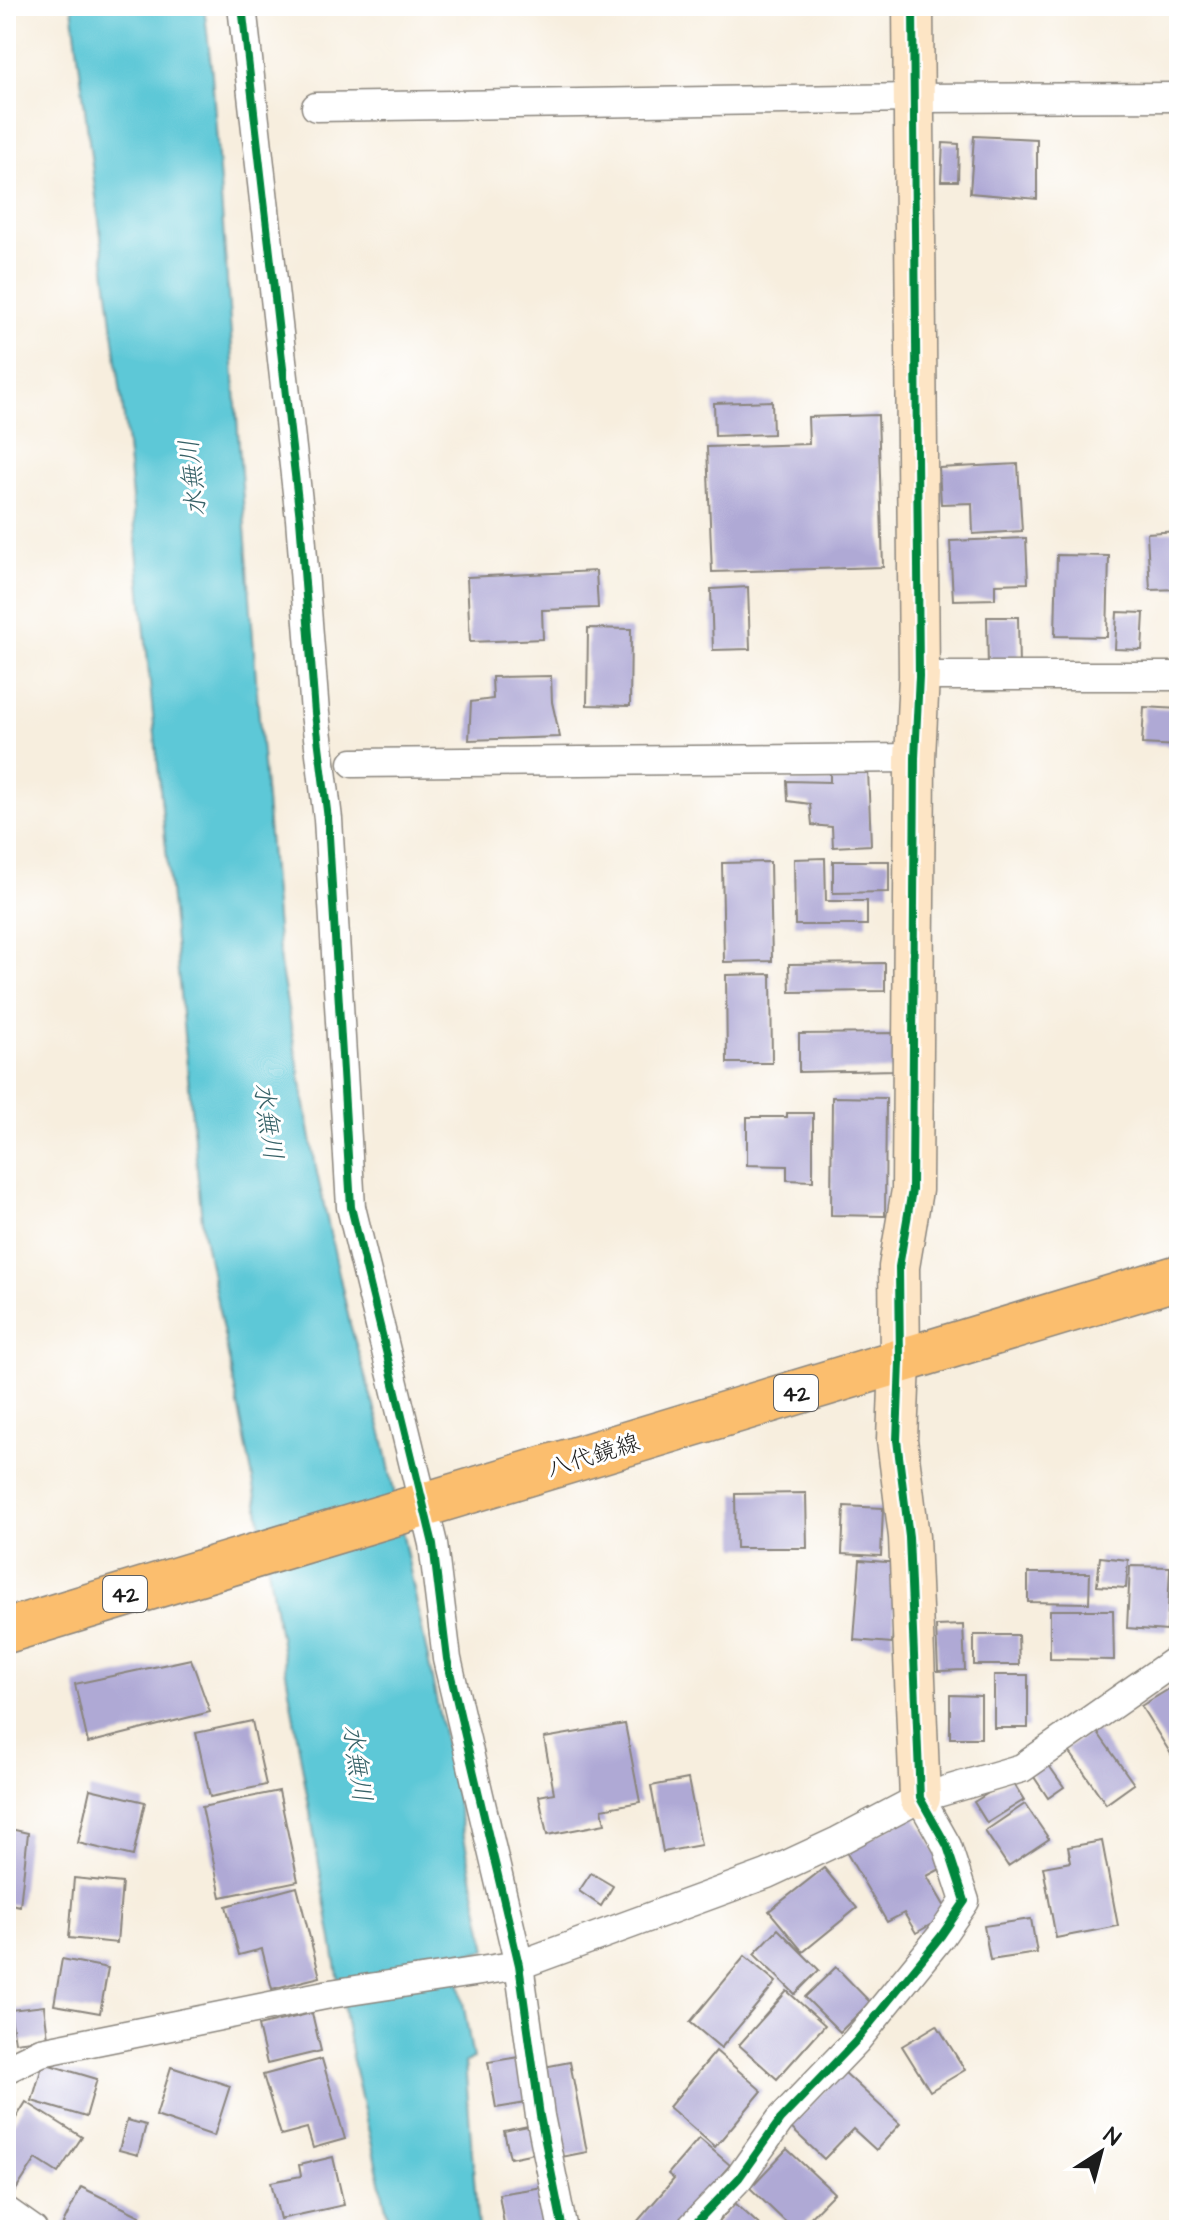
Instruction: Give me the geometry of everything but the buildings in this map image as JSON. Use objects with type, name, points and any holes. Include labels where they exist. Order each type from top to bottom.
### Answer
[{"type":"main road","name":"八代鏡線","points":[[6,1631],[1179,1277]]},
{"type":"street","points":[[242,6],[300,519],[315,713],[328,819],[351,1207],[419,1507],[433,1544],[447,1659],[519,1965],[540,2116],[563,2230]]},
{"type":"street","points":[[689,2230],[739,2178],[780,2120],[856,2041],[941,1936],[965,1901],[947,1846],[920,1798],[909,1537],[897,1440],[899,1267],[912,1190],[915,758],[919,676],[913,6]]},
{"type":"street","points":[[316,107],[1179,97]]},
{"type":"street","points":[[919,676],[1179,676]]},
{"type":"street","points":[[353,763],[915,758]]},
{"type":"street","points":[[6,2069],[41,2052],[330,1994],[519,1965],[767,1874],[920,1798],[1022,1768],[1179,1658]]},
{"type":"street","points":[[6,2211],[33,2230]]},
{"type":"water","name":"水無川","points":[[72,6],[204,6],[212,74],[280,964],[317,1173],[350,1324],[383,1437],[487,1950],[455,1956],[473,2059],[465,2062],[478,2230],[391,2230],[352,2057],[252,1474],[203,1231],[125,426]]},
{"type":"cycle path","points":[[242,6],[300,519],[315,713],[328,819],[351,1207],[433,1544],[447,1659],[519,1965],[540,2116],[563,2230]]},
{"type":"cycle path","points":[[689,2230],[739,2178],[780,2120],[856,2041],[941,1936],[965,1901],[947,1846],[920,1798],[909,1537],[897,1440],[899,1267],[912,1190],[915,758],[919,676],[913,6]]}]
